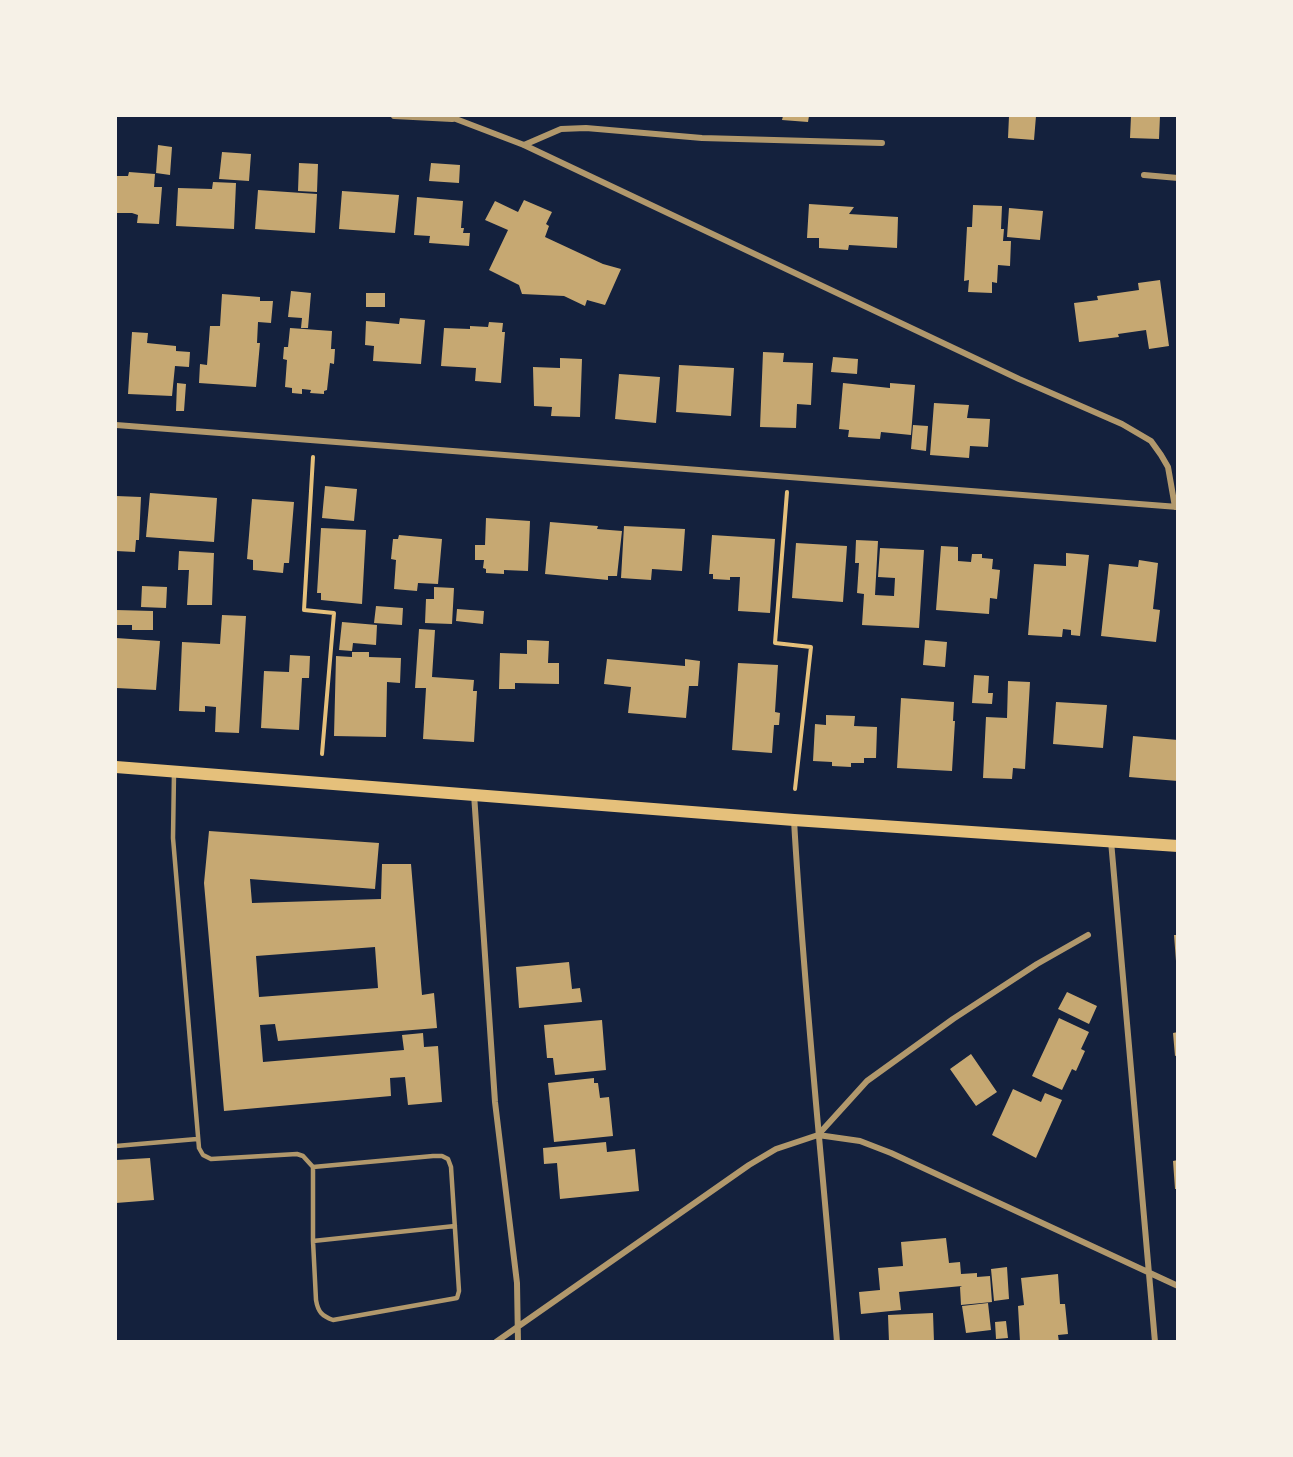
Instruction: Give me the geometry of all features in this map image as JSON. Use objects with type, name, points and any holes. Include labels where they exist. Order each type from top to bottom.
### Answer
[{"type":"main road","points":[[116,767],[794,820],[1178,846]]},
{"type":"street","points":[[394,116],[455,120]]},
{"type":"street","points":[[116,425],[1176,507],[1168,467],[1161,455],[1151,441],[1122,424],[1008,374],[524,145],[448,116]]},
{"type":"street","points":[[524,145],[561,129],[586,128],[702,138],[882,143]]},
{"type":"street","points":[[1144,175],[1178,178]]},
{"type":"street","points":[[474,794],[495,1102],[517,1283],[518,1341]]},
{"type":"street","points":[[794,820],[818,1135],[823,1167],[837,1341]]},
{"type":"street","points":[[1111,841],[1155,1341]]},
{"type":"street","points":[[818,1135],[867,1081],[953,1019],[1088,935]]},
{"type":"street","points":[[496,1341],[749,1165],[776,1149],[818,1135],[860,1141],[891,1153],[1178,1286]]},
{"type":"lane","points":[[174,771],[173,838],[199,1148],[203,1155],[211,1159],[292,1153],[301,1155],[313,1167],[313,1241],[317,1310],[324,1317],[333,1320],[456,1298],[459,1291],[451,1167],[448,1159],[442,1156],[313,1167]]},
{"type":"lane","points":[[116,1146],[197,1139]]},
{"type":"lane","points":[[313,1241],[455,1226]]},
{"type":"path","points":[[313,457],[304,610],[333,613],[322,754]]},
{"type":"path","points":[[788,477],[775,643],[811,647],[795,789]]},
{"type":"building","points":[[783,116],[809,116],[808,122],[782,120]]},
{"type":"building","points":[[1009,116],[1036,116],[1034,140],[1008,138]]},
{"type":"building","points":[[1131,116],[1160,116],[1159,139],[1130,138]]},
{"type":"building","points":[[158,145],[172,147],[170,175],[156,173]]},
{"type":"building","points":[[222,152],[251,154],[249,181],[219,179]]},
{"type":"building","points":[[299,163],[318,164],[317,192],[298,191]]},
{"type":"building","points":[[431,163],[460,165],[459,183],[429,181]]},
{"type":"building","points":[[129,172],[155,174],[154,187],[162,187],[159,224],[137,223],[138,215],[116,213],[116,176],[128,176]]},
{"type":"building","points":[[213,182],[236,183],[234,229],[176,226],[178,188],[212,189]]},
{"type":"building","points":[[258,190],[317,194],[315,233],[255,229]]},
{"type":"building","points":[[342,191],[399,195],[395,233],[339,229]]},
{"type":"building","points":[[417,197],[463,201],[461,228],[464,228],[463,233],[470,233],[469,246],[429,243],[430,236],[414,235]]},
{"type":"building","points":[[524,200],[552,212],[546,224],[549,226],[545,237],[603,264],[621,269],[605,305],[587,300],[585,306],[564,296],[522,294],[519,285],[489,270],[508,230],[485,220],[495,201],[518,212]]},
{"type":"building","points":[[809,204],[854,207],[849,214],[898,217],[897,248],[849,245],[848,250],[819,248],[819,238],[807,238]]},
{"type":"building","points":[[973,205],[1002,206],[1003,241],[1011,241],[1010,266],[998,265],[997,283],[992,282],[992,293],[968,292],[969,280],[964,281],[967,227],[972,227]]},
{"type":"building","points":[[1009,208],[1043,211],[1040,240],[1007,237]]},
{"type":"building","points":[[1160,280],[1169,346],[1149,349],[1146,330],[1118,334],[1119,337],[1079,342],[1074,303],[1098,300],[1097,296],[1139,290],[1138,283]]},
{"type":"building","points":[[291,291],[311,293],[308,328],[301,328],[302,318],[288,317]]},
{"type":"building","points":[[366,293],[385,293],[385,307],[366,307]]},
{"type":"building","points":[[222,294],[260,297],[260,301],[273,301],[271,323],[258,322],[257,343],[260,343],[256,387],[199,383],[200,364],[207,365],[210,326],[220,326]]},
{"type":"building","points":[[400,318],[425,320],[421,364],[373,361],[374,346],[365,345],[366,321],[399,324]]},
{"type":"building","points":[[489,322],[503,323],[502,332],[505,332],[501,383],[475,381],[476,368],[441,366],[444,328],[488,327]]},
{"type":"building","points":[[290,328],[332,331],[331,349],[335,349],[334,364],[330,363],[327,390],[324,394],[310,393],[311,390],[302,389],[302,394],[292,393],[292,388],[285,387],[287,360],[283,359],[284,347],[288,347]]},
{"type":"building","points":[[132,332],[148,333],[147,343],[176,346],[176,351],[190,352],[189,367],[175,366],[172,396],[128,394]]},
{"type":"building","points":[[763,352],[784,353],[783,362],[813,363],[811,405],[797,404],[796,428],[760,427]]},
{"type":"building","points":[[833,357],[858,359],[857,374],[831,372]]},
{"type":"building","points":[[560,358],[582,359],[580,417],[551,416],[552,407],[534,406],[533,367],[560,368]]},
{"type":"building","points":[[679,365],[734,368],[731,416],[676,412]]},
{"type":"building","points":[[619,374],[660,377],[656,423],[615,419]]},
{"type":"building","points":[[177,383],[186,384],[184,411],[176,411]]},
{"type":"building","points":[[843,383],[890,388],[890,383],[915,385],[911,435],[881,432],[880,439],[848,437],[849,430],[839,429]]},
{"type":"building","points":[[934,403],[969,405],[967,418],[990,419],[988,447],[970,446],[969,458],[930,455]]},
{"type":"building","points":[[913,425],[928,426],[926,451],[911,449]]},
{"type":"building","points":[[325,486],[357,489],[354,521],[322,518]]},
{"type":"building","points":[[150,493],[217,498],[214,542],[146,537]]},
{"type":"building","points":[[116,496],[141,497],[139,540],[136,540],[135,552],[116,551]]},
{"type":"building","points":[[252,499],[294,502],[289,563],[284,563],[283,573],[253,570],[253,560],[247,559]]},
{"type":"building","points":[[486,518],[530,521],[528,571],[504,570],[504,574],[486,573],[486,569],[483,568],[484,560],[475,560],[475,545],[485,545]]},
{"type":"building","points":[[550,522],[598,526],[597,529],[622,531],[617,576],[608,576],[608,580],[545,574]]},
{"type":"building","points":[[624,526],[685,529],[682,571],[652,569],[651,580],[621,578]]},
{"type":"building","points":[[321,528],[366,530],[362,604],[321,600],[321,593],[317,593]]},
{"type":"building","points":[[399,535],[442,539],[438,584],[418,583],[417,591],[394,589],[396,560],[391,559],[393,539],[398,539]]},
{"type":"building","points":[[712,535],[775,539],[770,613],[738,611],[740,577],[730,577],[730,580],[713,579],[713,574],[709,574]]},
{"type":"building","points":[[856,540],[878,541],[875,595],[894,596],[895,578],[878,577],[880,548],[924,550],[919,628],[862,625],[864,594],[857,593],[859,563],[855,563]]},
{"type":"building","points":[[796,543],[847,546],[843,602],[792,598]]},
{"type":"building","points":[[941,546],[958,547],[958,561],[971,562],[972,554],[982,554],[982,558],[993,559],[992,569],[1000,570],[997,599],[990,598],[989,614],[936,610]]},
{"type":"building","points":[[179,551],[214,553],[212,605],[187,605],[189,570],[178,570]]},
{"type":"building","points":[[1066,553],[1089,555],[1080,636],[1071,635],[1071,630],[1063,629],[1062,637],[1028,635],[1034,564],[1066,566]]},
{"type":"building","points":[[1139,560],[1158,563],[1153,609],[1160,610],[1156,642],[1101,636],[1109,564],[1138,567]]},
{"type":"building","points":[[142,586],[167,587],[166,608],[141,607]]},
{"type":"building","points":[[434,587],[454,588],[452,624],[425,623],[426,599],[434,599]]},
{"type":"building","points":[[376,606],[403,608],[402,625],[374,623]]},
{"type":"building","points":[[457,609],[484,611],[483,624],[456,621]]},
{"type":"building","points":[[116,610],[153,611],[153,630],[132,630],[132,625],[116,625]]},
{"type":"building","points":[[222,615],[246,616],[239,733],[215,732],[216,707],[205,706],[205,712],[179,711],[182,642],[220,644]]},
{"type":"building","points":[[342,622],[377,625],[376,645],[353,643],[352,651],[339,650]]},
{"type":"building","points":[[419,629],[435,630],[432,677],[474,680],[473,691],[477,691],[474,742],[423,739],[426,688],[415,688]]},
{"type":"building","points":[[116,638],[160,641],[156,690],[116,688]]},
{"type":"building","points":[[527,640],[549,641],[548,663],[559,663],[559,684],[515,683],[515,689],[499,689],[500,653],[527,654]]},
{"type":"building","points":[[925,640],[947,642],[945,667],[923,665]]},
{"type":"building","points":[[352,652],[369,652],[369,657],[401,658],[400,683],[387,682],[386,737],[334,736],[336,656],[352,657]]},
{"type":"building","points":[[290,655],[310,656],[309,678],[302,678],[299,730],[261,728],[264,671],[289,672]]},
{"type":"building","points":[[607,659],[685,666],[685,659],[700,661],[698,686],[689,686],[686,718],[628,713],[631,687],[604,684]]},
{"type":"building","points":[[738,663],[778,665],[775,712],[780,713],[779,725],[774,725],[772,753],[732,750]]},
{"type":"building","points":[[974,675],[989,676],[988,693],[993,693],[992,704],[972,703]]},
{"type":"building","points":[[1008,681],[1030,682],[1025,769],[1013,768],[1012,779],[983,778],[986,717],[1007,718]]},
{"type":"building","points":[[901,698],[954,702],[952,771],[897,768]]},
{"type":"building","points":[[1056,702],[1107,705],[1103,748],[1053,744]]},
{"type":"building","points":[[826,715],[855,716],[854,726],[877,727],[876,758],[864,758],[864,763],[851,763],[851,767],[832,766],[832,762],[813,761],[815,724],[826,725]]},
{"type":"building","points":[[1133,736],[1178,740],[1178,781],[1129,777]]},
{"type":"building","points":[[209,831],[379,843],[375,889],[250,879],[252,903],[381,899],[382,864],[411,864],[422,995],[434,993],[437,1028],[278,1041],[275,1024],[260,1025],[263,1062],[404,1050],[402,1035],[423,1033],[424,1047],[438,1046],[442,1102],[408,1105],[405,1077],[390,1078],[391,1096],[224,1111],[204,883]],"holes":[[[375,947],[378,988],[259,997],[256,956]]]},
{"type":"building","points":[[1174,935],[1178,935],[1178,961],[1176,961]]},
{"type":"building","points":[[569,962],[572,989],[580,988],[582,1002],[519,1008],[516,967]]},
{"type":"building","points":[[1067,992],[1097,1006],[1089,1024],[1058,1009]]},
{"type":"building","points":[[1059,1018],[1089,1032],[1081,1049],[1085,1051],[1076,1071],[1072,1069],[1062,1090],[1032,1076]]},
{"type":"building","points":[[602,1020],[606,1070],[555,1075],[553,1058],[547,1058],[544,1025]]},
{"type":"building","points":[[1178,1032],[1178,1055],[1175,1056],[1173,1033]]},
{"type":"building","points":[[971,1054],[997,1092],[976,1106],[950,1069]]},
{"type":"building","points":[[594,1078],[594,1083],[598,1083],[600,1098],[609,1097],[613,1136],[554,1142],[548,1083]]},
{"type":"building","points":[[1013,1089],[1041,1102],[1045,1093],[1062,1100],[1036,1158],[992,1135]]},
{"type":"building","points":[[606,1142],[607,1152],[635,1149],[639,1191],[560,1199],[557,1163],[544,1164],[543,1148]]},
{"type":"building","points":[[150,1158],[154,1200],[116,1203],[116,1160]]},
{"type":"building","points":[[1178,1160],[1178,1189],[1175,1189],[1173,1161]]},
{"type":"building","points":[[946,1238],[949,1263],[960,1262],[961,1274],[977,1273],[977,1277],[990,1276],[992,1302],[961,1305],[960,1287],[962,1286],[899,1292],[901,1310],[861,1314],[859,1292],[880,1290],[878,1268],[903,1266],[901,1242]]},
{"type":"building","points":[[1007,1267],[1009,1299],[994,1301],[991,1269]]},
{"type":"building","points":[[1058,1274],[1060,1304],[1065,1304],[1068,1334],[1058,1335],[1059,1342],[1020,1342],[1018,1306],[1024,1305],[1021,1278]]},
{"type":"building","points":[[988,1303],[991,1330],[966,1333],[962,1306]]},
{"type":"building","points":[[933,1313],[934,1342],[889,1342],[888,1315]]},
{"type":"building","points":[[1006,1321],[1008,1338],[996,1339],[995,1322]]}]
